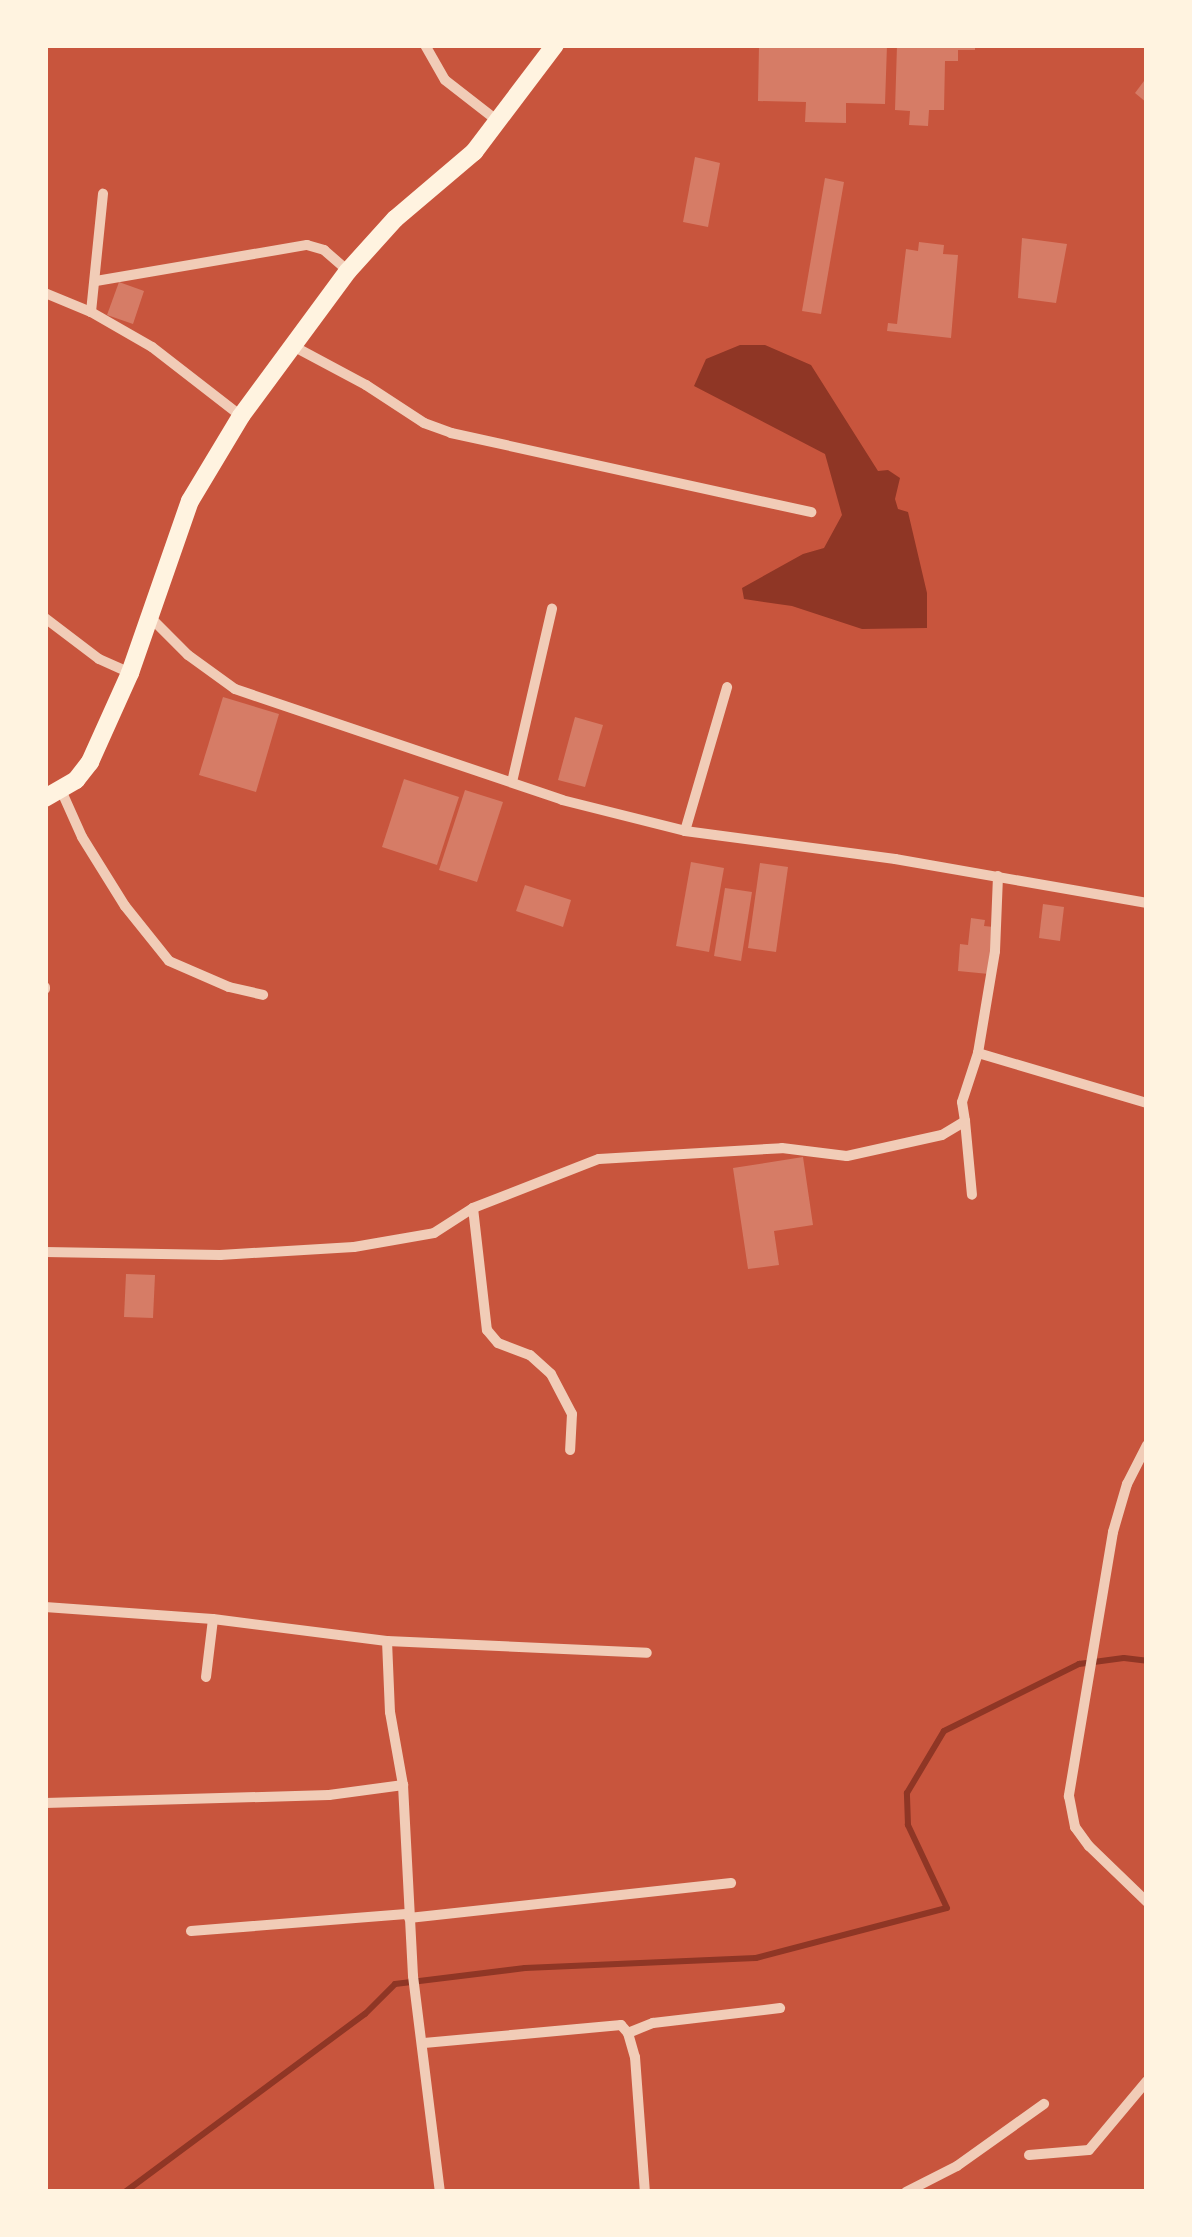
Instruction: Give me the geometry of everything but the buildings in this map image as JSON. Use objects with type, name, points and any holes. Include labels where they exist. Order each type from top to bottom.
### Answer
[{"type":"highway","points":[[53,794],[90,762],[130,673],[190,501],[241,416],[348,271],[395,219],[474,152],[555,45]]},
{"type":"street","points":[[425,45],[445,80],[500,122]]},
{"type":"street","points":[[91,312],[104,194]]},
{"type":"street","points":[[96,281],[306,245],[324,250],[348,271]]},
{"type":"street","points":[[45,293],[91,312],[152,346],[241,416]]},
{"type":"street","points":[[292,346],[366,385],[424,423],[451,433],[811,512]]},
{"type":"street","points":[[512,782],[552,609]]},
{"type":"street","points":[[149,617],[188,655],[235,689],[512,782],[685,831],[998,876],[1147,903]]},
{"type":"street","points":[[45,618],[100,659],[130,673]]},
{"type":"street","points":[[685,831],[727,687]]},
{"type":"street","points":[[53,794],[125,906],[169,960],[229,987],[263,995]]},
{"type":"street","points":[[972,1195],[962,1102],[978,1053],[995,950],[998,876]]},
{"type":"street","points":[[978,1053],[1147,1103]]},
{"type":"street","points":[[45,1252],[220,1255],[354,1247],[434,1233],[474,1208],[599,1159],[782,1148],[847,1156],[942,1135],[965,1120]]},
{"type":"street","points":[[474,1208],[487,1330],[498,1343],[530,1355],[552,1374],[572,1414],[570,1450]]},
{"type":"street","points":[[1147,1445],[1127,1484],[1113,1532],[1077,1727],[1071,1813],[1088,1846],[1147,1902]]},
{"type":"street","points":[[45,1607],[213,1620],[388,1641],[647,1653]]},
{"type":"street","points":[[206,1677],[213,1620]]},
{"type":"street","points":[[388,1641],[390,1712],[403,1785],[413,1976],[440,2192]]},
{"type":"street","points":[[45,1804],[330,1795],[403,1785]]},
{"type":"street","points":[[191,1932],[409,1916],[731,1882]]},
{"type":"street","points":[[628,2033],[653,2022],[780,2008]]},
{"type":"street","points":[[424,2043],[621,2025],[628,2033],[635,2057],[645,2192]]},
{"type":"street","points":[[1029,2155],[1089,2150],[1147,2081]]},
{"type":"street","points":[[906,2192],[936,2178],[1044,2104]]},
{"type":"street","points":[[936,2178],[937,2192]]},
{"type":"shaded area","points":[[740,345],[765,345],[811,365],[878,471],[888,470],[900,478],[895,499],[898,509],[908,512],[927,593],[927,628],[862,629],[792,606],[744,599],[742,588],[803,554],[824,548],[842,515],[825,454],[694,386],[706,359]]},
{"type":"waterway","points":[[125,2192],[365,2014],[395,1984],[525,1968],[756,1958],[947,1908],[908,1825],[907,1793],[944,1731],[1079,1664],[1124,1658],[1147,1661]]}]
